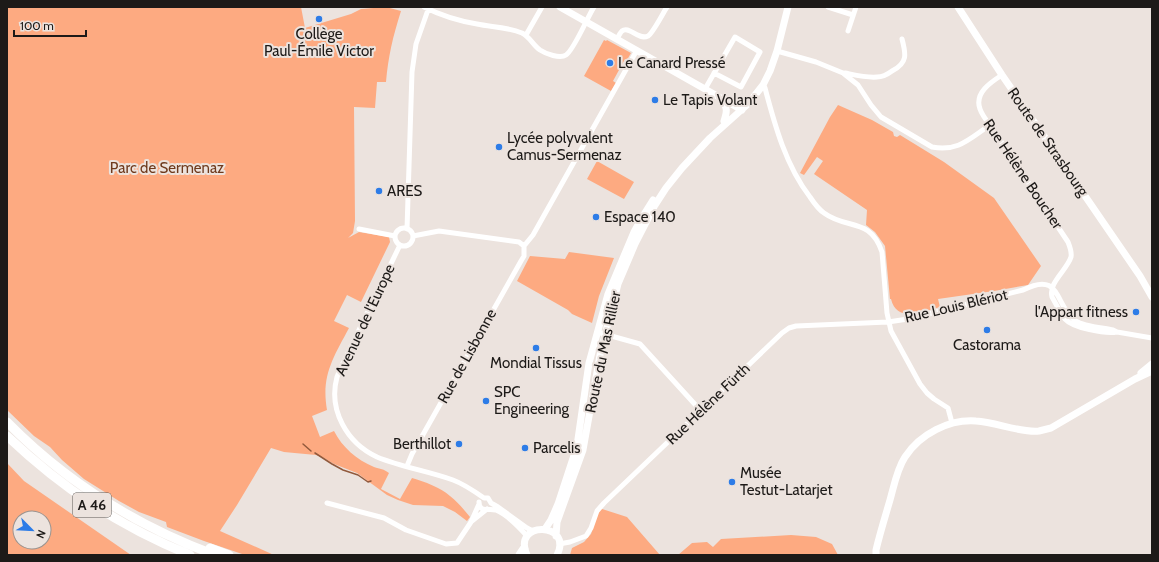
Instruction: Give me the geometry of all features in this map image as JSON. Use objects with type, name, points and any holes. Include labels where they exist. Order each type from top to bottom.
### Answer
[{"type":"highway","name":"A 46","points":[[7,422],[44,457],[73,480],[102,499],[145,524],[181,542],[215,555]]},
{"type":"highway","name":"A 46","points":[[7,436],[64,486],[128,526],[190,555]]},
{"type":"highway","points":[[145,524],[229,555]]},
{"type":"main road","points":[[560,7],[740,109]]},
{"type":"main road","name":"Route du Mas Rillier","points":[[556,536],[557,522],[583,450],[597,368],[618,284],[635,244],[655,205],[682,168],[761,88],[770,71],[777,51],[788,7]]},
{"type":"main road","name":"Route de Strasbourg","points":[[958,7],[1002,75],[1140,276],[1152,291]]},
{"type":"main road","points":[[716,96],[726,106],[724,121]]},
{"type":"main road","name":"Route du Mas Rillier","points":[[545,529],[558,504],[577,446],[589,363],[608,294],[634,232],[669,178],[688,156],[724,121],[740,109]]},
{"type":"main road","name":"Route de Strasbourg","points":[[1140,276],[1152,297]]},
{"type":"main road","points":[[1135,379],[1152,364]]},
{"type":"main road","points":[[876,555],[876,550],[896,479],[905,457],[917,443],[935,430],[952,423],[974,421],[993,423],[1026,430],[1039,431],[1051,428],[1135,379],[1152,371]]},
{"type":"main road","points":[[524,553],[525,540],[527,536],[533,530],[545,529],[556,536],[559,544],[557,555]]},
{"type":"street","points":[[526,36],[542,7]]},
{"type":"street","points":[[406,229],[412,72],[416,44],[427,8],[463,21],[514,30],[526,36],[540,50],[562,57],[567,55],[587,22],[594,7]]},
{"type":"street","points":[[617,39],[624,30],[643,38],[650,35],[667,7]]},
{"type":"street","points":[[828,7],[853,15]]},
{"type":"street","points":[[848,31],[856,7]]},
{"type":"street","points":[[705,89],[714,73],[735,37],[760,52],[740,86],[714,73]]},
{"type":"street","points":[[777,51],[816,62],[843,73],[879,77],[897,68],[902,63],[905,51],[902,39]]},
{"type":"street","points":[[413,236],[439,231],[519,242],[524,246],[533,235],[637,50]]},
{"type":"street","points":[[843,73],[858,85],[881,117],[932,147],[946,148],[960,145],[990,125]]},
{"type":"street","name":"Rue Hélène Boucher","points":[[1002,75],[989,83],[983,90],[980,97],[980,109],[1068,242],[1071,249],[1071,257],[1052,288]]},
{"type":"street","points":[[761,88],[765,88],[776,127],[789,163],[806,192],[824,213],[833,219],[860,226],[874,236],[879,244],[882,252],[888,322],[891,331],[920,384],[927,393],[948,408],[952,423]]},
{"type":"street","points":[[359,229],[396,236]]},
{"type":"street","points":[[406,229],[398,231],[396,242],[400,245],[406,246],[411,242],[413,236]]},
{"type":"street","points":[[406,229],[413,236]]},
{"type":"street","name":"Avenue de l'Europe","points":[[400,245],[337,376],[335,388],[336,406],[339,418],[355,442],[370,453],[453,480],[463,485],[481,501]]},
{"type":"street","name":"Rue de Lisbonne","points":[[407,466],[412,454],[524,256],[524,246]]},
{"type":"street","points":[[1054,295],[1058,278]]},
{"type":"street","name":"Rue Louis Blériot","points":[[888,322],[908,319],[1023,290],[1029,287],[1044,285],[1058,278]]},
{"type":"street","points":[[1044,285],[1049,285],[1052,288],[1051,293],[1054,295],[1065,318],[1074,325],[1111,333],[1117,332],[1152,338]]},
{"type":"street","name":"Rue Hélène Fürth","points":[[559,544],[570,542],[586,536],[591,528],[597,511],[604,503],[789,328],[796,326],[888,322]]},
{"type":"street","points":[[597,332],[640,344],[701,410]]},
{"type":"street","points":[[481,501],[489,500],[491,503],[498,506],[527,528],[533,530]]},
{"type":"street","points":[[481,501],[480,507],[482,509],[496,510],[527,536]]},
{"type":"street","points":[[327,503],[384,518],[406,530],[446,544],[457,543],[471,522],[481,501]]},
{"type":"street","points":[[471,522],[488,509],[491,506],[491,503]]},
{"type":"green space","name":"Parc de Sermenaz","points":[[7,7],[301,7],[305,28],[351,14],[361,9],[386,7],[401,11],[391,46],[386,82],[377,82],[375,108],[354,107],[355,221],[353,233],[348,238],[359,232],[389,237],[390,242],[361,302],[347,295],[334,321],[349,328],[333,358],[327,377],[327,410],[312,416],[320,437],[334,431],[346,448],[356,457],[389,473],[381,489],[400,499],[412,478],[427,483],[442,490],[456,501],[470,517],[467,521],[455,512],[443,506],[413,505],[398,500],[387,495],[357,473],[316,455],[284,452],[271,448],[220,531],[274,555],[245,555],[167,527],[166,522],[139,512],[119,501],[84,479],[62,460],[50,447],[34,436],[7,410]]},
{"type":"green space","points":[[604,40],[607,40],[631,53],[627,60],[625,59],[613,81],[616,83],[611,91],[584,76]]},
{"type":"green space","points":[[838,105],[872,120],[893,132],[894,136],[897,137],[900,135],[944,162],[994,198],[1041,266],[1028,285],[938,299],[940,307],[919,313],[905,314],[894,307],[890,299],[885,246],[875,232],[866,225],[867,210],[814,174],[823,161],[817,157],[804,175],[800,173]]},
{"type":"green space","points":[[597,161],[634,182],[624,199],[587,179]]},
{"type":"green space","points":[[569,252],[614,258],[599,296],[592,323],[572,314],[568,310],[517,281],[530,256],[565,259]]},
{"type":"green space","points":[[7,463],[24,481],[131,555],[7,555]]},
{"type":"green space","points":[[599,508],[627,517],[660,555],[570,555],[572,548],[584,542],[591,534]]},
{"type":"green space","points":[[791,535],[816,537],[832,544],[838,555],[678,555],[692,543],[707,542],[713,547],[721,539]]},
{"type":"waterway","points":[[303,444],[311,451]]},
{"type":"waterway","points":[[315,453],[343,470],[358,475],[368,482],[371,481]]},
{"type":"place","name":"Collège Paul-Émile Victor","points":[[319,19]]},
{"type":"place","name":"Le Canard Pressé","points":[[610,63]]},
{"type":"place","name":"Le Tapis Volant","points":[[655,100]]},
{"type":"place","name":"Lycée polyvalent Camus-Sermenaz","points":[[499,147]]},
{"type":"place","name":"ARES","points":[[379,191]]},
{"type":"place","name":"Espace 140","points":[[596,217]]},
{"type":"place","name":"l'Appart fitness","points":[[1136,312]]},
{"type":"place","name":"Castorama","points":[[987,330]]},
{"type":"place","name":"Mondial Tissus","points":[[536,348]]},
{"type":"place","name":"SPC Engineering","points":[[486,401]]},
{"type":"place","name":"Berthillot","points":[[459,444]]},
{"type":"place","name":"Parcelis","points":[[525,448]]},
{"type":"place","name":"Musée Testut-Latarjet","points":[[732,482]]}]
